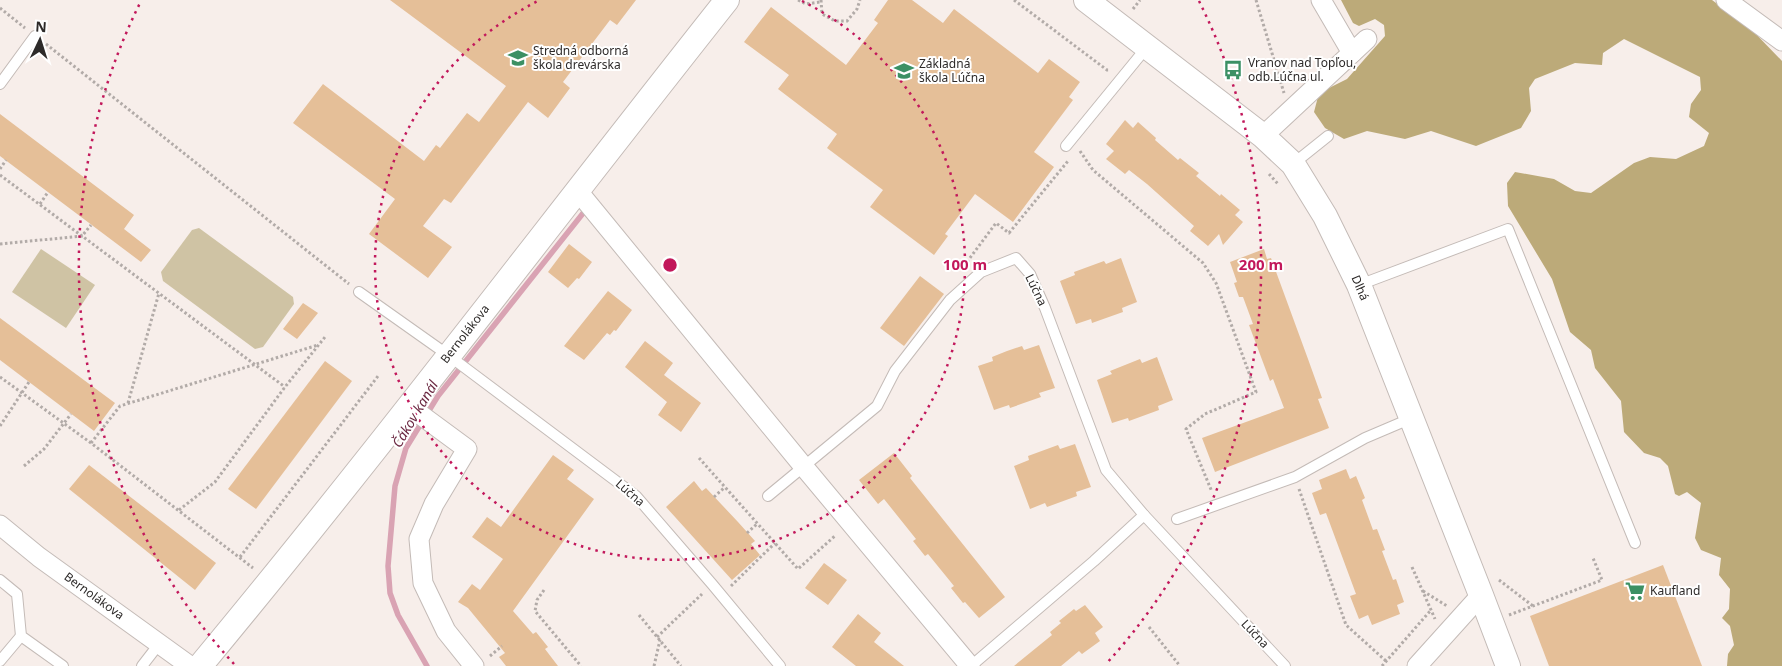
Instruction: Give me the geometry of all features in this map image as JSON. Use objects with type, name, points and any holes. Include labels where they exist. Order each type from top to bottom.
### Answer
[{"type":"street","name":"Bernolákova","points":[[200,666],[410,407],[448,355],[727,0]]},
{"type":"street","name":"Dlhá","points":[[1086,0],[1263,136],[1293,164],[1326,216],[1359,285],[1412,418],[1489,586],[1508,666]]},
{"type":"street","points":[[1321,0],[1352,53]]},
{"type":"street","points":[[1726,0],[1782,41]]},
{"type":"street","points":[[1263,136],[1367,39]]},
{"type":"street","points":[[577,190],[804,468],[970,666]]},
{"type":"street","points":[[410,407],[467,449],[434,504],[419,539],[423,583],[446,631],[480,663]]},
{"type":"street","name":"Bernolákova","points":[[0,525],[39,557],[190,666]]},
{"type":"street","points":[[1417,666],[1489,586]]},
{"type":"lane","points":[[0,84],[35,36]]},
{"type":"lane","points":[[1071,145],[1147,46]]},
{"type":"lane","points":[[1293,164],[1328,136]]},
{"type":"lane","points":[[1359,285],[1508,229],[1635,543]]},
{"type":"lane","name":"Lúčna","points":[[804,468],[877,406],[895,371],[950,300],[981,272],[1016,258],[1030,274],[1045,308],[1106,470],[1144,515],[1285,666]]},
{"type":"lane","name":"Lúčna","points":[[359,292],[448,355],[636,496],[722,595],[780,666]]},
{"type":"lane","points":[[1177,519],[1295,477],[1365,438],[1412,418]]},
{"type":"lane","points":[[768,496],[804,468]]},
{"type":"lane","points":[[970,666],[1094,561],[1144,515]]},
{"type":"lane","points":[[0,580],[17,594],[21,636],[0,661]]},
{"type":"lane","points":[[21,636],[63,666]]},
{"type":"lane","points":[[142,666],[159,644]]},
{"type":"path","points":[[798,0],[806,4],[820,1],[822,14],[835,22],[847,21],[857,9],[860,0]]},
{"type":"path","points":[[1014,0],[1106,70],[1129,69]]},
{"type":"path","points":[[1132,9],[1140,0]]},
{"type":"path","points":[[1256,0],[1290,111]]},
{"type":"path","points":[[0,8],[359,292]]},
{"type":"path","points":[[963,267],[996,223],[1009,233],[1071,145],[1093,170],[1203,263],[1216,283],[1256,392],[1204,414],[1186,429],[1213,495]]},
{"type":"path","points":[[0,169],[6,160]]},
{"type":"path","points":[[1268,173],[1280,186]]},
{"type":"path","points":[[0,175],[285,387]]},
{"type":"path","points":[[40,204],[48,192]]},
{"type":"path","points":[[0,244],[82,236],[91,225]]},
{"type":"path","points":[[128,403],[159,293]]},
{"type":"path","points":[[178,510],[215,482],[285,387],[325,337]]},
{"type":"path","points":[[91,443],[120,406],[318,345]]},
{"type":"path","points":[[240,558],[378,376]]},
{"type":"path","points":[[0,377],[91,443],[270,581]]},
{"type":"path","points":[[0,426],[29,382]]},
{"type":"path","points":[[24,466],[44,449],[71,414]]},
{"type":"path","points":[[699,458],[798,569],[850,522]]},
{"type":"path","points":[[1295,477],[1346,625],[1386,661]]},
{"type":"path","points":[[714,497],[725,487]]},
{"type":"path","points":[[747,533],[758,524]]},
{"type":"path","points":[[722,595],[775,543]]},
{"type":"path","points":[[1506,616],[1602,580],[1593,558]]},
{"type":"path","points":[[1412,567],[1443,637]]},
{"type":"path","points":[[654,666],[658,638],[712,584]]},
{"type":"path","points":[[1489,586],[1533,606]]},
{"type":"path","points":[[544,590],[537,600],[535,611],[581,666]]},
{"type":"path","points":[[1422,590],[1441,601],[1460,619]]},
{"type":"path","points":[[1382,666],[1431,610]]},
{"type":"path","points":[[639,615],[681,666]]},
{"type":"path","points":[[1149,627],[1180,666]]},
{"type":"path","points":[[480,663],[502,646]]},
{"type":"shaded area","points":[[1341,0],[1712,0],[1751,29],[1782,61],[1782,666],[1727,666],[1728,654],[1734,645],[1730,626],[1722,618],[1729,609],[1730,589],[1719,575],[1721,558],[1701,550],[1695,538],[1701,503],[1687,492],[1679,496],[1675,494],[1668,466],[1660,458],[1644,453],[1624,432],[1621,401],[1595,368],[1591,350],[1570,332],[1552,279],[1508,206],[1507,183],[1515,172],[1554,179],[1575,191],[1591,193],[1634,163],[1650,157],[1676,159],[1704,146],[1709,133],[1689,117],[1691,104],[1701,90],[1700,77],[1624,39],[1603,53],[1602,65],[1575,63],[1535,79],[1529,88],[1531,111],[1521,128],[1476,146],[1431,131],[1405,139],[1367,131],[1344,139],[1325,128],[1314,112],[1319,93],[1347,79],[1385,36],[1384,25],[1375,19],[1359,26],[1353,23]]},
{"type":"shaded area","points":[[199,228],[293,297],[294,304],[263,347],[255,349],[163,281],[161,272],[192,230]]},
{"type":"shaded area","points":[[41,249],[95,285],[66,328],[12,292]]},
{"type":"building","points":[[390,0],[636,0],[617,25],[610,20],[563,82],[570,88],[548,118],[528,102],[451,203],[444,199],[423,226],[452,247],[428,278],[369,234],[395,199],[293,123],[323,84],[424,161],[436,145],[440,148],[467,113],[479,122],[506,86]]},
{"type":"building","points":[[888,0],[912,0],[943,23],[954,9],[1038,73],[1049,59],[1080,82],[1069,97],[1073,100],[1034,152],[1054,167],[1013,222],[975,194],[945,234],[948,236],[934,255],[870,207],[883,190],[827,148],[837,134],[778,89],[789,75],[744,42],[771,7],[846,65],[878,23],[874,20]]},
{"type":"building","points":[[0,114],[134,215],[124,229],[151,250],[141,262],[0,156]]},
{"type":"building","points":[[1125,120],[1133,128],[1138,122],[1178,160],[1180,158],[1199,173],[1196,176],[1240,210],[1235,215],[1243,222],[1223,245],[1219,234],[1208,246],[1190,231],[1194,226],[1147,184],[1129,170],[1125,174],[1106,159],[1114,151],[1106,144]]},
{"type":"building","points":[[569,244],[592,262],[579,279],[577,278],[568,288],[548,272]]},
{"type":"building","points":[[1264,249],[1267,259],[1271,258],[1308,359],[1322,398],[1318,399],[1329,428],[1215,472],[1202,438],[1284,408],[1273,379],[1270,381],[1249,325],[1253,324],[1243,297],[1239,297],[1234,283],[1237,282],[1230,262]]},
{"type":"building","points":[[1121,258],[1137,302],[1122,308],[1123,312],[1092,323],[1091,319],[1076,324],[1060,281],[1075,275],[1074,272],[1104,261],[1106,264]]},
{"type":"building","points":[[920,276],[944,294],[904,346],[880,328]]},
{"type":"building","points":[[608,291],[632,310],[616,331],[614,330],[610,335],[607,333],[584,360],[564,346]]},
{"type":"building","points":[[303,303],[318,313],[297,339],[283,329]]},
{"type":"building","points":[[0,318],[115,403],[94,431],[0,360]]},
{"type":"building","points":[[645,341],[673,363],[664,375],[701,403],[681,432],[658,415],[667,402],[625,367]]},
{"type":"building","points":[[1039,345],[1055,388],[1039,393],[1041,397],[1010,408],[1009,405],[994,410],[978,366],[993,361],[992,357],[1007,351],[1022,346],[1024,350]]},
{"type":"building","points":[[1157,357],[1173,400],[1158,406],[1159,410],[1129,421],[1128,418],[1112,423],[1097,380],[1112,374],[1110,371],[1140,359],[1142,363]]},
{"type":"building","points":[[325,361],[352,381],[256,509],[228,489]]},
{"type":"building","points":[[1075,444],[1091,487],[1076,492],[1077,496],[1047,507],[1045,503],[1030,509],[1014,466],[1029,460],[1028,456],[1058,445],[1060,449]]},
{"type":"building","points":[[894,453],[912,476],[910,478],[1005,597],[979,618],[951,588],[954,586],[928,554],[925,556],[913,541],[916,539],[884,499],[878,504],[859,480]]},
{"type":"building","points":[[553,455],[574,470],[567,479],[594,499],[513,611],[533,634],[536,632],[548,647],[545,649],[558,666],[506,666],[499,657],[505,653],[468,608],[458,602],[472,584],[480,590],[503,559],[472,537],[487,517],[501,527]]},
{"type":"building","points":[[89,465],[216,563],[195,590],[69,489]]},
{"type":"building","points":[[1346,469],[1350,479],[1356,476],[1365,498],[1362,500],[1373,530],[1377,529],[1385,550],[1382,551],[1393,580],[1396,579],[1404,602],[1397,605],[1400,614],[1372,625],[1368,615],[1359,619],[1350,596],[1356,594],[1326,513],[1320,515],[1312,493],[1322,489],[1319,480]]},
{"type":"building","points":[[694,481],[702,491],[706,488],[755,541],[751,544],[760,555],[732,580],[666,507]]},
{"type":"building","points":[[824,563],[847,580],[828,605],[805,588]]},
{"type":"building","name":"Kaufland","points":[[1663,565],[1702,666],[1549,666],[1530,616]]},
{"type":"building","points":[[1085,605],[1103,627],[1095,633],[1100,641],[1082,654],[1079,651],[1061,666],[1014,666],[1052,635],[1050,632],[1061,623],[1059,621],[1074,609],[1076,611]]},
{"type":"building","points":[[858,614],[881,633],[874,642],[904,666],[856,666],[832,647]]},
{"type":"waterway","name":"Čákov kanál","points":[[427,666],[398,615],[390,593],[388,566],[395,486],[406,448],[438,396],[584,212]]},
{"type":"place","name":"Stredná odborná škola drevárska","points":[[518,58]]},
{"type":"place","name":"Vranov nad Topľou, odb.Lúčna ul.","points":[[1233,70]]},
{"type":"place","name":"Základná škola Lúčna","points":[[904,71]]},
{"type":"place","name":"Kaufland","points":[[1635,591]]}]
